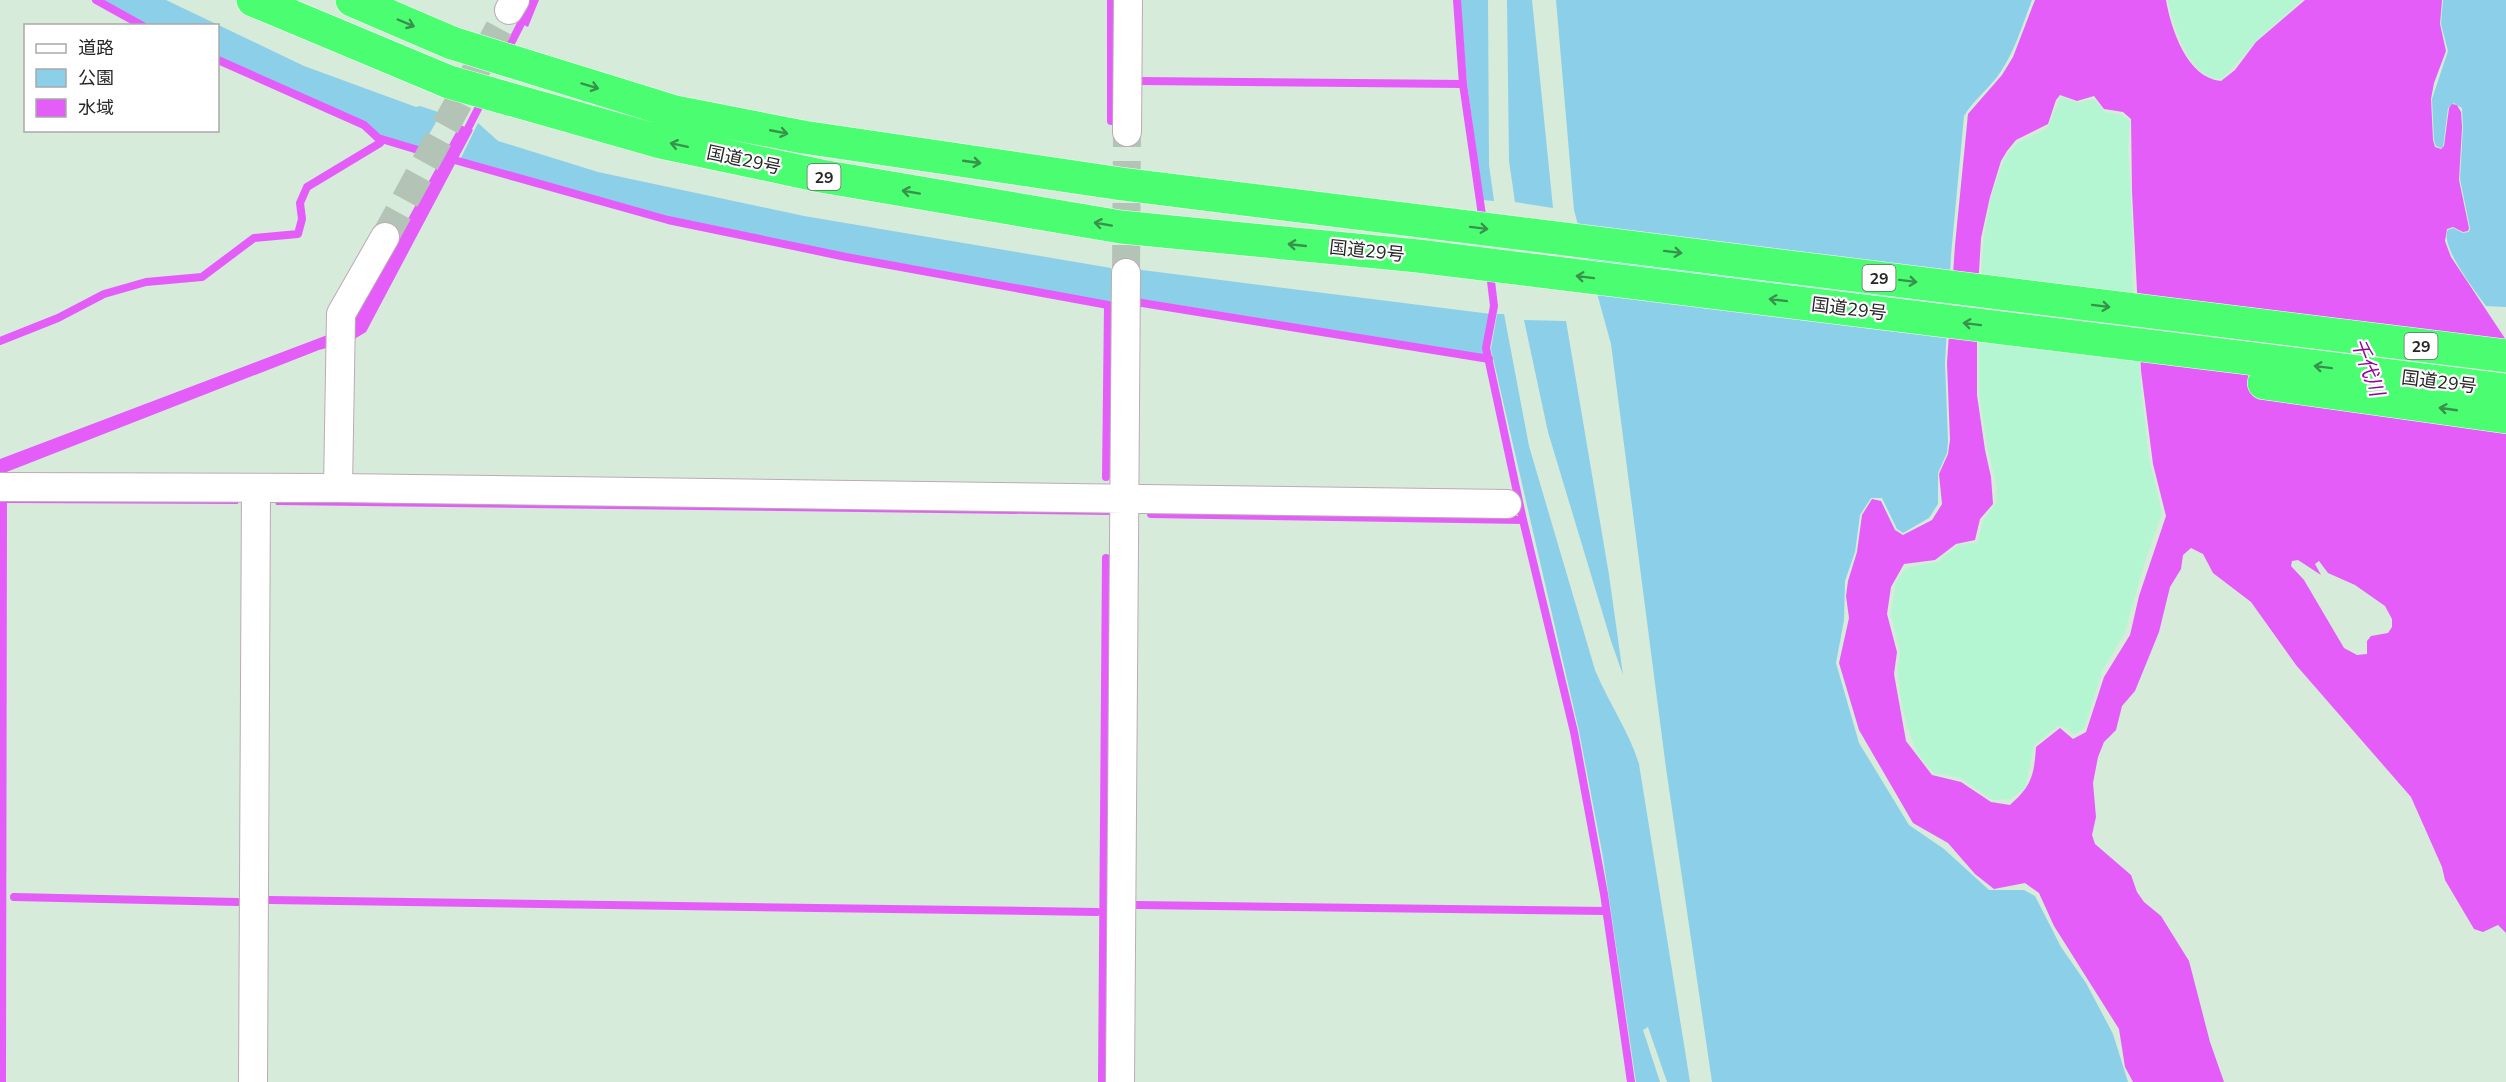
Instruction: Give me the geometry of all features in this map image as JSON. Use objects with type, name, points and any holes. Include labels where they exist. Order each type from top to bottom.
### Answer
[{"type":"highway","name":"国道29号","points":[[253,0],[449,82],[662,142],[821,176],[1121,227],[1418,256],[2506,390]]},
{"type":"highway","name":"国道29号","points":[[352,0],[452,44],[675,112],[803,137],[1122,184],[2506,357]]},
{"type":"highway","name":"29","points":[[2030,331],[2081,357],[2506,417]]},
{"type":"highway","name":"29","points":[[2337,335],[2506,345]]},
{"type":"street","points":[[1127,132],[1128,0]]},
{"type":"street","points":[[338,488],[341,314],[385,237]]},
{"type":"street","points":[[1120,1082],[1126,273]]},
{"type":"street","points":[[0,486],[1123,497],[1507,504]]},
{"type":"street","points":[[253,1082],[256,489]]},
{"type":"green space","points":[[101,0],[166,0],[216,24],[145,24]]},
{"type":"green space","points":[[1460,0],[1488,0],[1489,165],[1494,201],[1483,200],[1467,83]]},
{"type":"green space","points":[[1507,0],[1532,0],[1553,208],[1515,202],[1509,161]]},
{"type":"green space","points":[[1556,0],[2032,0],[2017,40],[2003,68],[1964,116],[1951,255],[1945,363],[1948,441],[1947,453],[1938,473],[1938,504],[1929,518],[1903,533],[1897,529],[1882,498],[1871,498],[1860,515],[1855,552],[1845,581],[1844,620],[1836,663],[1859,743],[1909,825],[1944,849],[1989,890],[2024,890],[2035,896],[2061,947],[2086,983],[2113,1034],[2128,1082],[1712,1082],[1666,768],[1611,344],[1574,210]]},
{"type":"green space","points":[[2443,0],[2506,0],[2506,307],[2486,306],[2453,257],[2447,237],[2448,230],[2453,228],[2463,233],[2469,232],[2470,228],[2460,179],[2462,108],[2454,103],[2448,108],[2443,147],[2436,146],[2434,140],[2432,99],[2448,51],[2441,24]]},
{"type":"green space","points":[[219,25],[304,66],[416,107],[420,106],[441,113],[421,149],[379,136],[365,124],[219,58]]},
{"type":"green space","points":[[478,123],[498,141],[598,172],[804,216],[1111,268],[1112,303],[847,255],[668,218],[558,189],[461,158]]},
{"type":"green space","points":[[1134,269],[1491,314],[1484,346],[1486,355],[1135,298]]},
{"type":"green space","points":[[1497,314],[1504,314],[1529,446],[1595,670],[1630,740],[1639,764],[1690,1082],[1667,1082],[1648,1027],[1643,1030],[1660,1082],[1636,1082],[1603,857],[1579,731],[1491,349]]},
{"type":"green space","points":[[1524,320],[1566,321],[1609,575],[1623,675],[1548,432]]},
{"type":"sand","points":[[2168,0],[2302,0],[2259,38],[2222,79],[2211,77],[2201,71],[2192,61],[2179,36]]},
{"type":"sand","points":[[2061,97],[2078,103],[2094,99],[2105,112],[2122,115],[2130,120],[2128,149],[2133,240],[2132,275],[2149,459],[2162,513],[2124,634],[2103,669],[2084,728],[2074,734],[2065,727],[2058,726],[2034,745],[2025,788],[2010,799],[1993,800],[1961,778],[1934,773],[1918,754],[1907,726],[1900,695],[1898,671],[1900,651],[1891,615],[1896,582],[1906,568],[1937,562],[1959,545],[1977,543],[1984,520],[1996,503],[1997,486],[1988,450],[1979,393],[1979,305],[1984,237],[1991,198],[2003,162],[2019,142],[2045,130]]},
{"type":"water","points":[[524,0],[539,0],[528,27],[514,20]]},
{"type":"water","name":"千代川","points":[[2035,0],[2166,0],[2177,38],[2190,62],[2209,78],[2221,81],[2235,70],[2256,42],[2305,0],[2442,0],[2440,24],[2446,51],[2434,83],[2431,99],[2433,140],[2435,147],[2441,149],[2444,146],[2449,108],[2452,104],[2457,105],[2461,112],[2462,127],[2459,180],[2469,228],[2468,231],[2463,232],[2453,227],[2447,229],[2445,241],[2451,257],[2506,340],[2506,933],[2498,925],[2483,932],[2474,929],[2445,880],[2442,867],[2411,797],[2296,665],[2251,602],[2213,573],[2203,554],[2191,548],[2183,555],[2181,569],[2170,587],[2159,632],[2135,691],[2122,706],[2116,730],[2104,742],[2098,757],[2093,783],[2096,817],[2092,835],[2095,844],[2131,875],[2137,892],[2144,902],[2161,916],[2189,961],[2210,1042],[2224,1082],[2133,1082],[2125,1067],[2119,1029],[2054,926],[2039,893],[2025,883],[1994,889],[1975,874],[1948,843],[1913,823],[1859,730],[1839,663],[1849,618],[1846,596],[1848,581],[1857,552],[1862,515],[1872,499],[1881,501],[1895,530],[1903,535],[1932,520],[1942,504],[1939,474],[1948,454],[1950,440],[1947,363],[1955,245],[1968,114],[2002,75],[2013,57]],"holes":[[[2060,95],[2077,101],[2094,96],[2104,109],[2123,112],[2131,119],[2132,191],[2141,371],[2153,464],[2166,516],[2139,596],[2130,635],[2104,677],[2086,732],[2073,739],[2060,728],[2036,747],[2034,765],[2027,786],[2010,805],[1991,802],[1961,782],[1932,775],[1906,741],[1894,674],[1897,652],[1887,614],[1891,587],[1904,564],[1935,560],[1956,544],[1975,540],[1980,519],[1993,504],[1991,477],[1977,395],[1977,305],[1981,238],[2001,161],[2016,140],[2048,124]],[[2298,560],[2321,575],[2315,564],[2319,561],[2328,573],[2355,585],[2385,606],[2392,619],[2392,627],[2388,633],[2371,636],[2367,641],[2367,654],[2357,655],[2344,648],[2304,580],[2291,566],[2292,561]]]},
{"type":"water","points":[[460,125],[473,130],[366,332],[351,341],[319,350],[4,473],[238,500],[238,504],[7,503],[6,1082],[0,1082],[0,459],[330,334],[352,320]]},
{"type":"water","points":[[275,501],[1112,509],[1111,515],[276,505]]},
{"type":"waterway","points":[[96,0],[139,24]]},
{"type":"waterway","points":[[506,53],[533,0]]},
{"type":"waterway","points":[[1111,0],[1111,121]]},
{"type":"waterway","points":[[1457,0],[1463,84],[1483,222]]},
{"type":"waterway","points":[[219,60],[364,125],[378,138],[418,150]]},
{"type":"waterway","points":[[1141,81],[1463,84]]},
{"type":"waterway","points":[[463,138],[483,99]]},
{"type":"waterway","points":[[0,341],[58,318],[104,294],[146,282],[202,277],[254,238],[298,234],[302,219],[300,203],[307,187],[380,143]]},
{"type":"waterway","points":[[451,159],[668,220],[846,257],[1108,305],[1106,477]]},
{"type":"waterway","points":[[1490,273],[1494,306],[1486,348],[1523,520],[1574,732],[1604,894],[1631,1082]]},
{"type":"waterway","points":[[1136,302],[1489,359]]},
{"type":"waterway","points":[[1151,514],[1523,520]]},
{"type":"waterway","points":[[1102,1082],[1106,558]]},
{"type":"waterway","points":[[14,897],[237,902]]},
{"type":"waterway","points":[[270,900],[1097,912]]},
{"type":"waterway","points":[[1136,905],[1606,911]]},
{"type":"tunnel","points":[[385,237],[509,10]]},
{"type":"tunnel","points":[[1126,273],[1127,132]]}]
